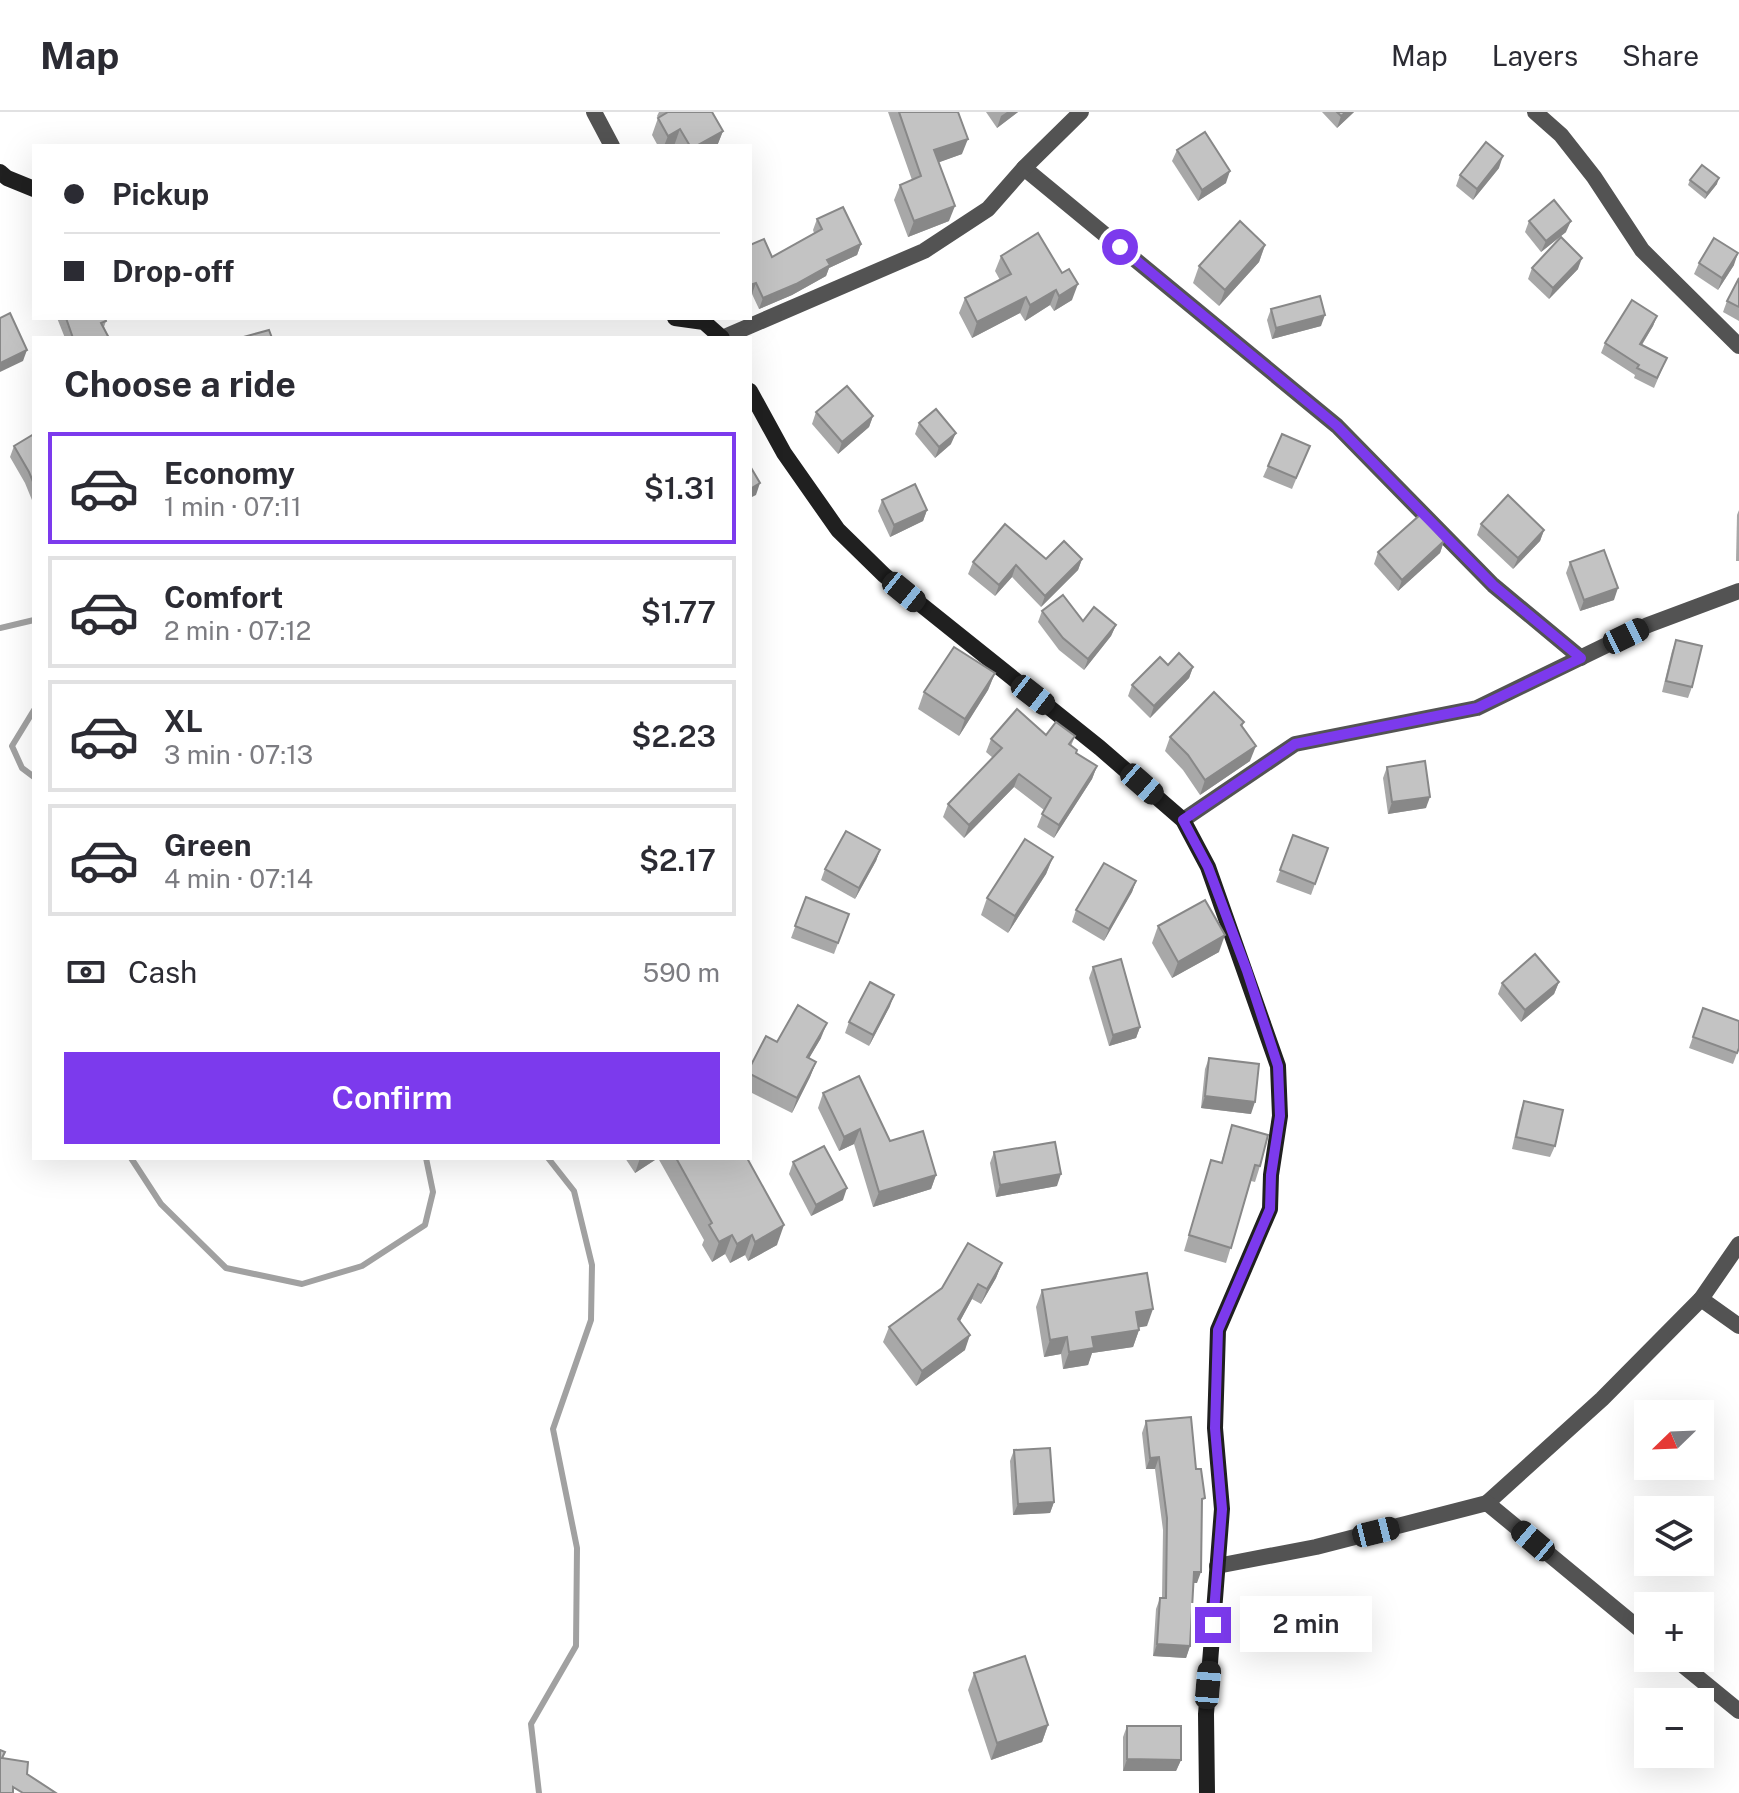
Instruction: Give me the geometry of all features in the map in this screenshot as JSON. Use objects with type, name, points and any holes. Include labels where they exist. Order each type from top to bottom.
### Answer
[{"type":"street","points":[[594,112],[611,144]]},
{"type":"street","points":[[727,336],[924,251],[988,209],[1081,112]]},
{"type":"street","points":[[1535,112],[1570,146],[1642,250],[1739,346]]},
{"type":"street","points":[[1024,168],[1337,426],[1493,585],[1581,658]]},
{"type":"street","points":[[0,172],[32,188]]},
{"type":"street","points":[[703,320],[720,336]]},
{"type":"street","points":[[752,395],[784,453],[847,539],[884,575],[1100,748],[1183,820],[1208,867],[1278,1066],[1280,1116],[1271,1175],[1270,1209],[1218,1330],[1215,1428],[1222,1509],[1206,1714],[1207,1793]]},
{"type":"street","points":[[1183,820],[1295,744],[1477,708],[1648,625],[1739,591]]},
{"type":"street","points":[[1217,1566],[1316,1547],[1487,1503],[1602,1399],[1701,1299],[1739,1244]]},
{"type":"street","points":[[1701,1299],[1739,1326]]},
{"type":"street","points":[[1487,1503],[1634,1624]]},
{"type":"street","points":[[1691,1672],[1739,1711]]},
{"type":"building","points":[[668,112],[712,112],[723,131],[700,144],[689,144],[680,129],[668,136],[658,118]]},
{"type":"building","points":[[899,112],[958,112],[968,139],[934,150],[955,206],[914,221],[900,185],[921,176]]},
{"type":"building","points":[[1205,132],[1230,171],[1202,190],[1177,150]]},
{"type":"building","points":[[1486,142],[1503,156],[1477,189],[1460,175]]},
{"type":"building","points":[[1702,165],[1719,178],[1707,193],[1690,180]]},
{"type":"building","points":[[1554,200],[1571,221],[1546,241],[1529,221]]},
{"type":"building","points":[[843,207],[861,244],[827,260],[830,265],[796,284],[763,298],[756,283],[752,284],[752,244],[764,239],[772,257],[822,229],[817,219]]},
{"type":"building","points":[[1240,221],[1265,245],[1225,290],[1199,266]]},
{"type":"building","points":[[1038,233],[1062,273],[1069,269],[1078,284],[1059,296],[1056,290],[1030,305],[1026,297],[977,322],[965,298],[1011,274],[1001,256]]},
{"type":"building","points":[[1561,237],[1582,258],[1553,288],[1532,268]]},
{"type":"building","points":[[1714,238],[1738,253],[1722,278],[1699,263]]},
{"type":"building","points":[[1739,278],[1739,307],[1727,301]]},
{"type":"building","points":[[1320,296],[1325,315],[1276,328],[1271,309]]},
{"type":"building","points":[[1632,300],[1657,316],[1640,344],[1667,358],[1657,378],[1637,368],[1639,365],[1605,343]]},
{"type":"building","points":[[10,313],[27,350],[0,363],[0,318]]},
{"type":"building","points":[[67,320],[106,320],[101,323],[108,336],[72,336]]},
{"type":"building","points":[[269,330],[271,336],[247,336]]},
{"type":"building","points":[[847,386],[873,416],[842,442],[816,412]]},
{"type":"building","points":[[936,409],[956,433],[939,447],[919,423]]},
{"type":"building","points":[[1282,434],[1310,446],[1296,478],[1268,466]]},
{"type":"building","points":[[32,435],[32,479],[29,472],[14,446]]},
{"type":"building","points":[[752,469],[760,483],[752,488]]},
{"type":"building","points":[[915,484],[927,510],[894,525],[882,500]]},
{"type":"building","points":[[1508,495],[1544,530],[1518,558],[1481,524]]},
{"type":"building","points":[[1420,515],[1444,541],[1402,580],[1378,552]]},
{"type":"building","points":[[1005,524],[1046,559],[1064,541],[1082,559],[1045,596],[1016,565],[999,585],[973,562]]},
{"type":"building","points":[[1604,550],[1618,588],[1584,600],[1570,562]]},
{"type":"building","points":[[1063,595],[1083,621],[1094,607],[1116,625],[1088,659],[1063,638],[1042,611]]},
{"type":"building","points":[[1676,640],[1702,646],[1692,687],[1666,681]]},
{"type":"building","points":[[954,647],[995,673],[965,719],[924,692]]},
{"type":"building","points":[[1179,653],[1193,667],[1154,706],[1132,685],[1160,657],[1168,665]]},
{"type":"building","points":[[1214,692],[1244,722],[1241,725],[1256,746],[1205,780],[1188,755],[1170,737]]},
{"type":"building","points":[[1017,709],[1046,735],[1056,722],[1075,736],[1069,744],[1077,750],[1076,753],[1097,766],[1059,825],[1042,814],[1051,798],[1019,774],[969,825],[948,804],[1002,748],[991,739]]},
{"type":"building","points":[[1425,761],[1430,797],[1392,802],[1387,767]]},
{"type":"building","points":[[846,831],[880,850],[859,888],[825,869]]},
{"type":"building","points":[[1293,835],[1328,848],[1315,884],[1280,870]]},
{"type":"building","points":[[1025,839],[1053,857],[1015,916],[987,898]]},
{"type":"building","points":[[1104,863],[1136,881],[1109,929],[1076,910]]},
{"type":"building","points":[[806,897],[849,914],[838,943],[795,926]]},
{"type":"building","points":[[1205,900],[1225,935],[1178,962],[1158,926]]},
{"type":"building","points":[[1535,954],[1559,982],[1525,1010],[1502,983]]},
{"type":"building","points":[[1121,959],[1140,1027],[1113,1035],[1093,967]]},
{"type":"building","points":[[870,982],[894,995],[873,1035],[849,1022]]},
{"type":"building","points":[[798,1005],[827,1023],[807,1057],[816,1062],[797,1098],[752,1075],[752,1063],[766,1036],[777,1042]]},
{"type":"building","points":[[1703,1008],[1739,1021],[1737,1053],[1693,1037]]},
{"type":"building","points":[[1209,1058],[1259,1064],[1255,1102],[1205,1096]]},
{"type":"building","points":[[859,1076],[890,1141],[923,1131],[936,1175],[879,1192],[860,1129],[844,1137],[823,1093]]},
{"type":"building","points":[[1524,1101],[1563,1110],[1555,1146],[1516,1137]]},
{"type":"building","points":[[1232,1125],[1268,1135],[1260,1166],[1255,1165],[1231,1248],[1189,1235],[1211,1160],[1222,1163]]},
{"type":"building","points":[[1055,1142],[1061,1174],[1000,1185],[994,1152]]},
{"type":"building","points":[[824,1146],[847,1188],[816,1205],[793,1162]]},
{"type":"building","points":[[677,1160],[748,1160],[784,1225],[755,1242],[752,1235],[737,1244],[732,1235],[719,1242],[709,1225],[712,1223]]},
{"type":"building","points":[[968,1243],[1002,1263],[987,1289],[978,1284],[958,1319],[970,1335],[922,1371],[889,1327],[942,1288]]},
{"type":"building","points":[[1147,1273],[1153,1309],[1136,1312],[1139,1330],[1092,1337],[1094,1348],[1069,1352],[1067,1337],[1050,1340],[1042,1290]]},
{"type":"building","points":[[1191,1417],[1196,1469],[1201,1469],[1205,1498],[1202,1499],[1201,1572],[1194,1572],[1190,1646],[1157,1644],[1160,1598],[1166,1598],[1167,1518],[1159,1457],[1150,1458],[1146,1421]]},
{"type":"building","points":[[1050,1448],[1054,1502],[1018,1504],[1014,1450]]},
{"type":"building","points":[[1025,1656],[1048,1725],[997,1743],[974,1673]]},
{"type":"building","points":[[1127,1726],[1181,1726],[1181,1760],[1127,1759]]},
{"type":"building","points":[[0,1750],[5,1752],[2,1758],[28,1762],[27,1774],[56,1793],[23,1793],[13,1787],[13,1793],[0,1793]]},
{"type":"waterway","points":[[0,628],[32,620]]},
{"type":"waterway","points":[[32,713],[12,746],[22,768],[32,776]]},
{"type":"waterway","points":[[132,1160],[161,1204],[226,1268],[302,1284],[362,1266],[425,1225],[433,1192],[426,1160]]},
{"type":"waterway","points":[[539,1793],[531,1724],[576,1646],[577,1548],[553,1429],[591,1320],[592,1265],[574,1191],[550,1160]]},
{"type":"route","points":[[1120,247],[1337,426],[1493,585],[1581,658],[1477,708],[1295,744],[1183,820],[1208,867],[1247,971],[1278,1066],[1280,1116],[1271,1175],[1270,1209],[1218,1330],[1215,1428],[1222,1509],[1213,1625]]}]
